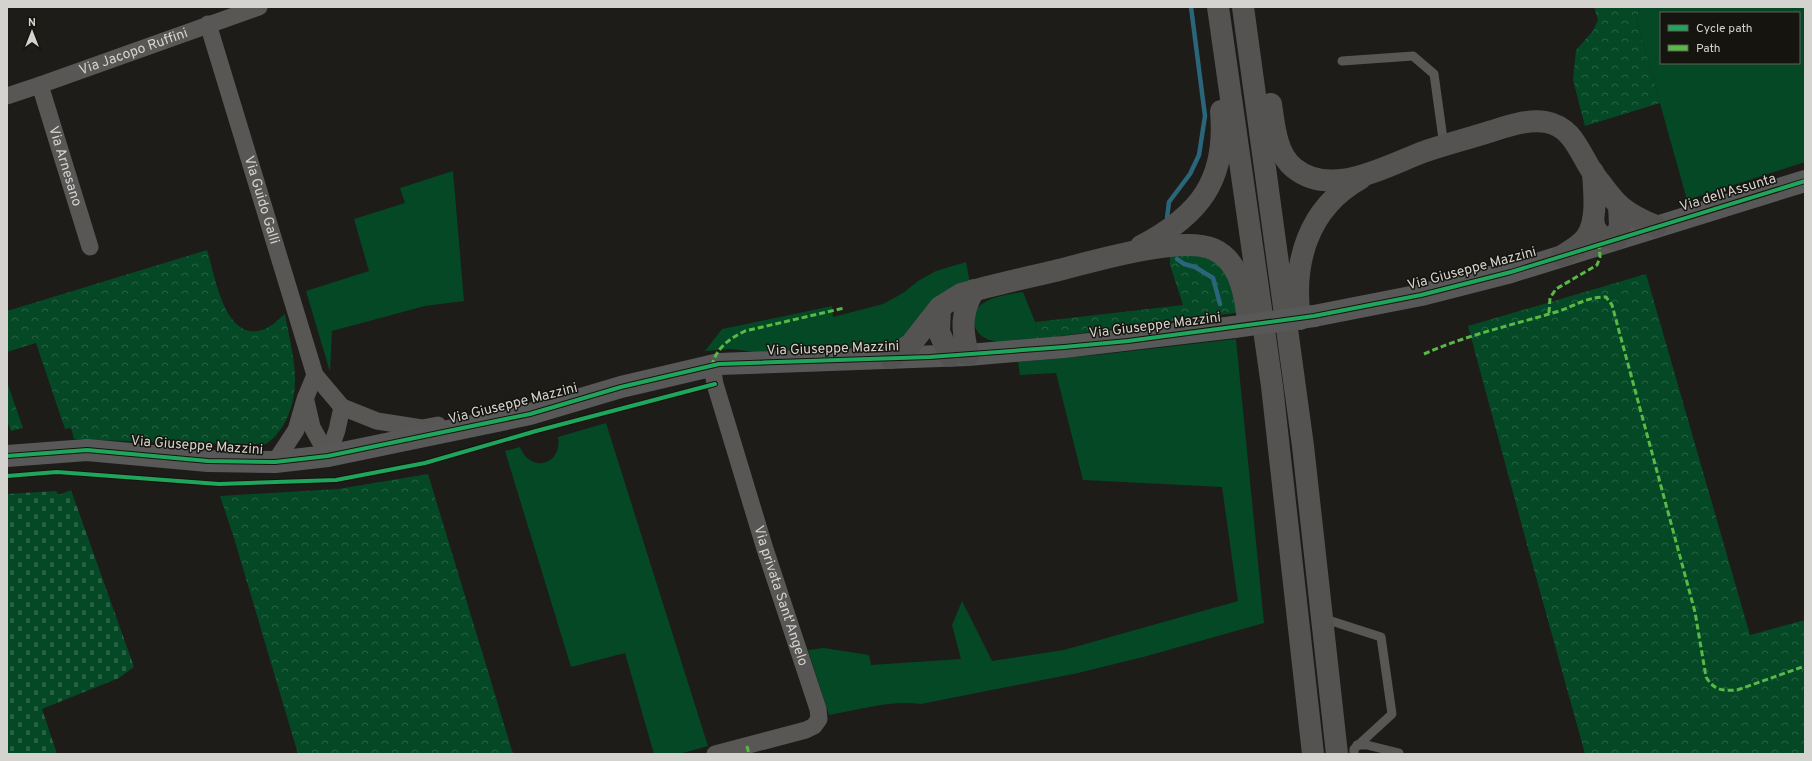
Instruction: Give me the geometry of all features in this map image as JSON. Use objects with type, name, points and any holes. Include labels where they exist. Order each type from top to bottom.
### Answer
[{"type":"highway","points":[[1218,7],[1272,386],[1313,754]]},
{"type":"highway","points":[[1245,16],[1261,54],[1265,69],[1274,126],[1280,145],[1286,159],[1293,168],[1305,175],[1320,179],[1336,180],[1352,178],[1444,146],[1521,124],[1544,122],[1558,126],[1570,134],[1593,172],[1619,205],[1635,217],[1656,226]]},
{"type":"highway","points":[[1245,16],[1303,446],[1337,754]]},
{"type":"highway","points":[[1128,253],[1161,236],[1181,221],[1193,210],[1211,183],[1222,145],[1221,112],[1214,51],[1217,36],[1222,29]]},
{"type":"highway","points":[[1303,446],[1305,373],[1297,301],[1301,262],[1306,244],[1314,225],[1324,209],[1336,195],[1348,186],[1375,171]]},
{"type":"highway","points":[[1593,172],[1593,220],[1595,229],[1601,236],[1616,239],[1620,225],[1619,205]]},
{"type":"highway","points":[[1562,256],[1578,246],[1586,237],[1593,220]]},
{"type":"highway","points":[[891,358],[911,344],[940,307],[950,299],[974,290],[1128,253],[1194,244],[1214,249],[1233,267],[1241,280],[1257,377],[1272,386]]},
{"type":"highway","points":[[959,356],[966,304],[974,290]]},
{"type":"highway","points":[[940,307],[939,332],[959,356]]},
{"type":"street","name":"Via Jacopo Ruffini","points":[[7,96],[259,7]]},
{"type":"street","name":"Via Guido Galli","points":[[208,24],[315,375],[342,407],[377,421],[422,428],[475,418],[530,414]]},
{"type":"street","name":"Via Arnesano","points":[[40,85],[90,247]]},
{"type":"street","name":"Via dell'Assunta","points":[[1656,226],[1805,181]]},
{"type":"street","name":"Via Giuseppe Mazzini","points":[[7,456],[87,450],[208,461],[275,462],[328,456],[530,414],[621,387],[712,366],[727,364],[959,356],[1071,347],[1314,316],[1462,285],[1562,256],[1656,226]]},
{"type":"street","name":"Via privata Sant'Angelo","points":[[712,366],[715,384],[765,549],[818,710],[819,719],[814,726],[806,730],[715,754]]},
{"type":"street","points":[[275,462],[296,430],[305,399],[315,375]]},
{"type":"street","points":[[305,399],[312,427],[328,456]]},
{"type":"street","points":[[328,456],[337,430],[342,407]]},
{"type":"lane","points":[[1342,61],[1413,56],[1434,74],[1444,146]]},
{"type":"lane","points":[[1322,618],[1381,637],[1392,714],[1356,750]]},
{"type":"lane","points":[[1356,750],[1367,745],[1399,753]]},
{"type":"green space","points":[[1594,7],[1639,7],[1637,21],[1660,103],[1585,126],[1573,80],[1576,50],[1593,31],[1598,20]]},
{"type":"green space","points":[[1639,7],[1805,7],[1805,162],[1687,200],[1637,21]]},
{"type":"green space","points":[[453,171],[464,301],[425,306],[332,331],[330,372],[306,291],[369,271],[354,219],[405,203],[400,188]]},
{"type":"green space","points":[[207,250],[223,304],[238,326],[249,331],[262,330],[285,314],[293,357],[295,390],[291,408],[284,425],[273,439],[266,444],[173,443],[74,439],[71,428],[65,429],[36,343],[7,352],[7,311]]},
{"type":"green space","points":[[1197,253],[1221,263],[1243,312],[1037,339],[1035,322],[1183,305],[1170,265],[1170,255]]},
{"type":"green space","points":[[966,262],[970,283],[901,341],[888,346],[871,350],[771,354],[731,349],[705,351],[722,329],[832,306],[833,317],[883,304],[903,293],[918,281],[936,271]]},
{"type":"green space","points":[[1646,274],[1750,635],[1805,620],[1805,754],[1585,754],[1468,326]]},
{"type":"green space","points":[[1023,292],[1035,322],[1037,339],[1001,342],[987,339],[979,334],[975,327],[974,318],[976,310],[981,304],[998,297]]},
{"type":"green space","points":[[1236,339],[1264,623],[1147,656],[1078,673],[921,704],[886,704],[829,715],[808,650],[824,648],[869,655],[871,665],[961,659],[952,625],[962,601],[992,661],[1064,650],[1238,601],[1222,487],[1083,480],[1056,373],[1020,375],[1018,362],[1097,355]]},
{"type":"green space","points":[[7,382],[23,428],[11,431],[7,421]]},
{"type":"green space","points":[[606,423],[708,746],[679,754],[654,754],[625,653],[571,667],[505,451],[520,447],[531,461],[545,463],[551,460],[556,454],[558,437]]},
{"type":"green space","points":[[428,474],[513,754],[298,754],[234,538],[220,496],[338,489]]},
{"type":"green space","points":[[71,490],[134,667],[119,678],[42,709],[57,754],[7,754],[7,494],[56,491],[59,495]]},
{"type":"waterway","points":[[1167,218],[1169,202],[1190,174],[1199,155],[1205,116],[1191,7]]},
{"type":"waterway","points":[[1177,259],[1184,264],[1195,267],[1213,278],[1220,304]]},
{"type":"marked path","points":[[1549,313],[1550,298],[1556,289],[1597,265],[1600,257],[1599,245]]},
{"type":"marked path","points":[[1424,354],[1457,341],[1556,312],[1592,298],[1606,297],[1612,305],[1695,612],[1706,677],[1712,685],[1718,689],[1737,690],[1805,666]]},
{"type":"marked path","points":[[712,366],[720,349],[734,337],[745,331],[844,308]]},
{"type":"marked path","points":[[747,746],[749,754]]},
{"type":"cycle path","points":[[7,456],[87,450],[208,461],[275,462],[328,456],[530,414],[621,387],[719,364],[930,357],[1064,347],[1128,341],[1314,316],[1421,295],[1511,272],[1805,181]]},
{"type":"cycle path","points":[[7,476],[57,472],[219,484],[336,480],[425,463],[536,431],[715,384]]}]
